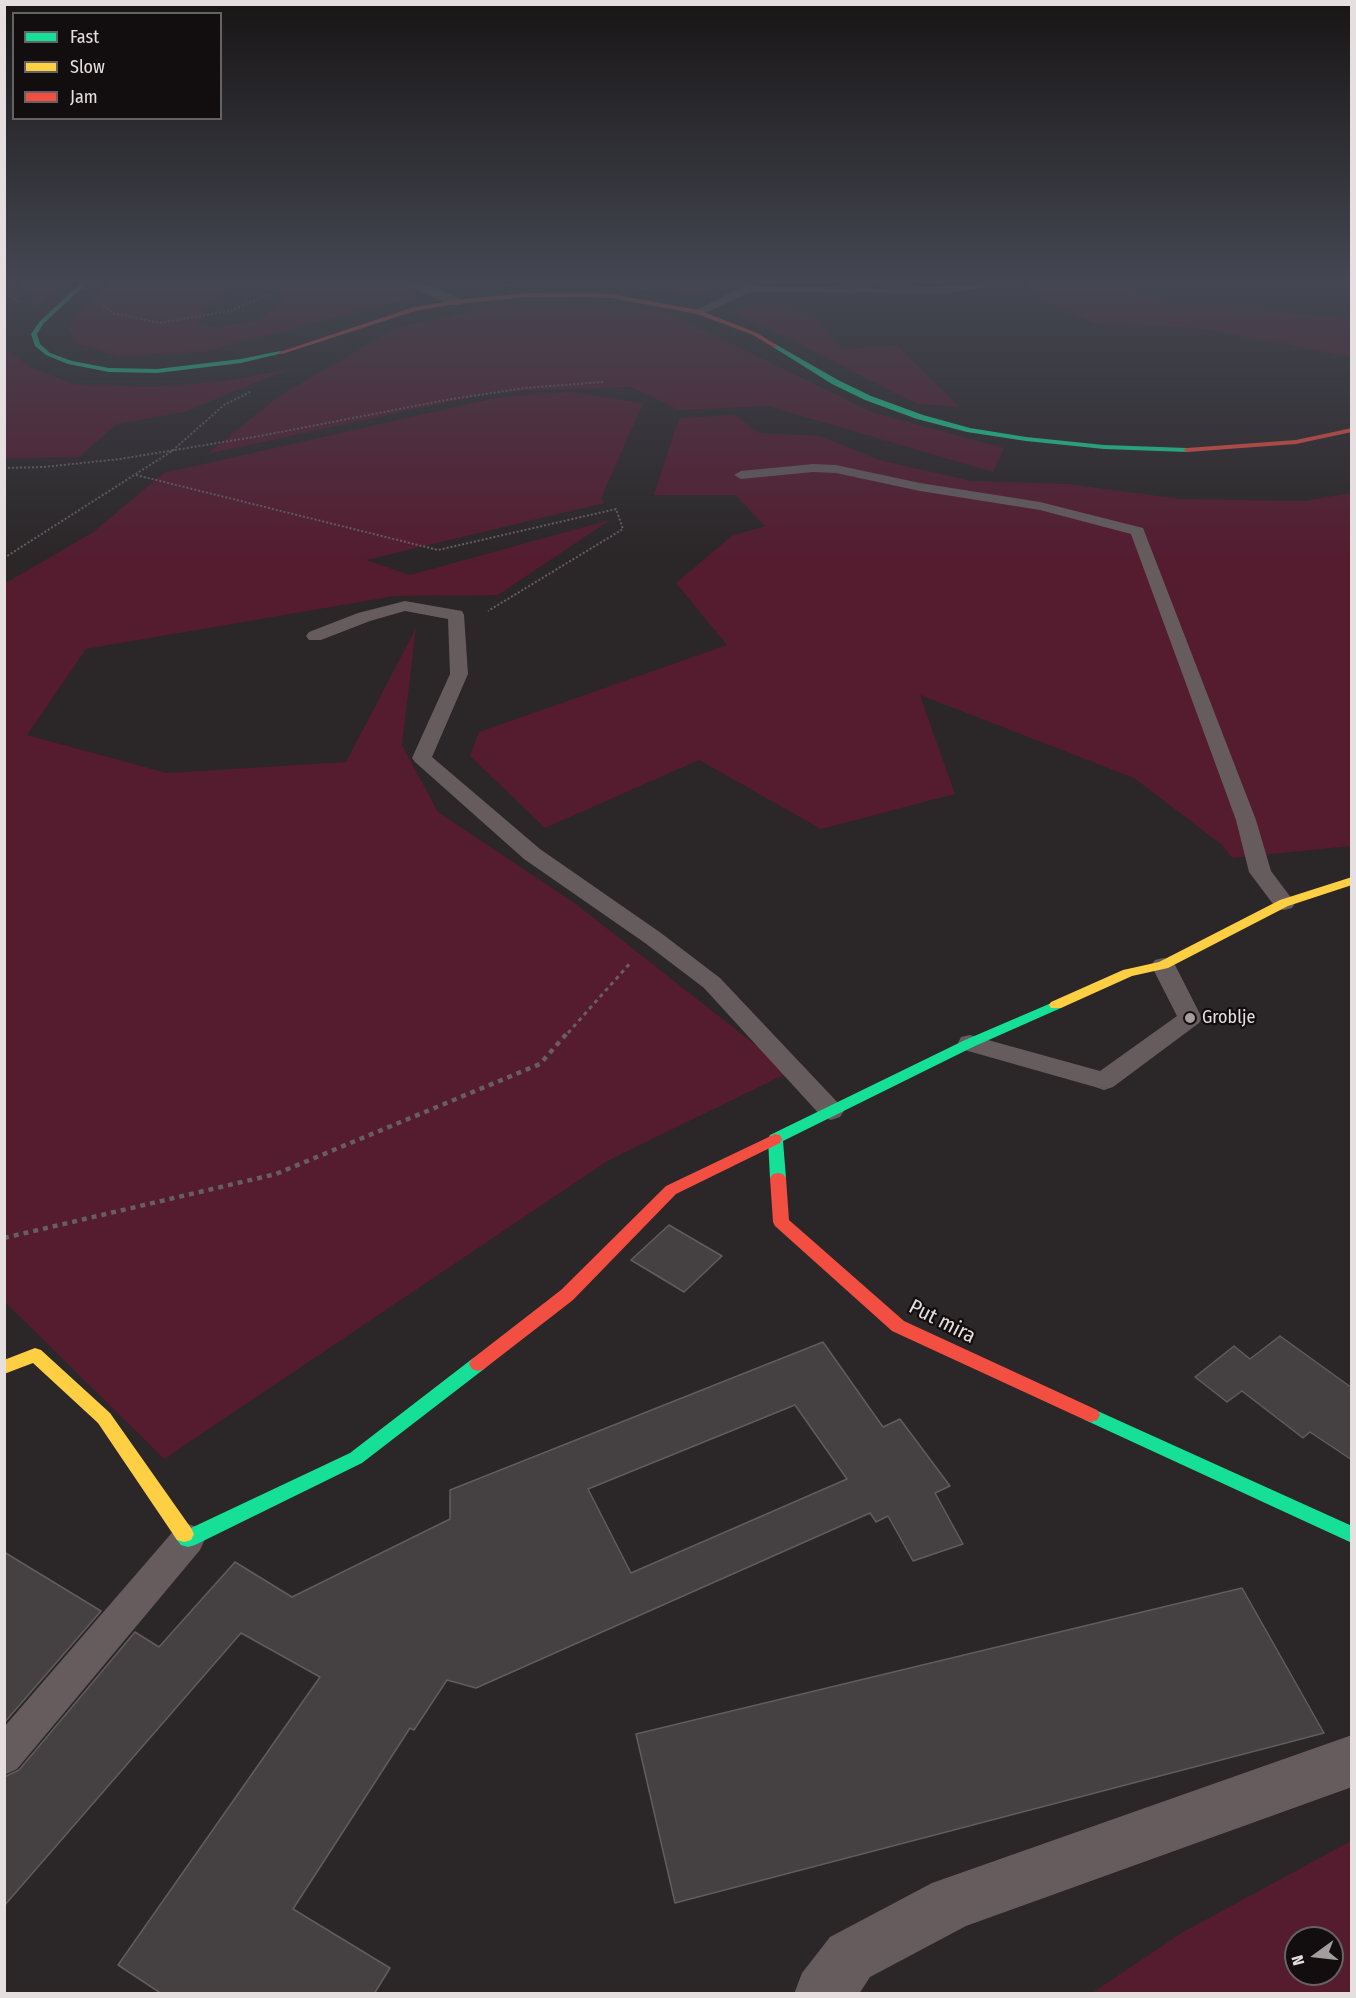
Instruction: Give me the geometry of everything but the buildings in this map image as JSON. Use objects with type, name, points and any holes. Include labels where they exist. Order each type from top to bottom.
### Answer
[{"type":"main road","points":[[827,377],[868,398],[920,417],[970,430],[1026,440],[1104,447],[1177,450],[1296,442],[1352,430]]},
{"type":"main road","points":[[4,1367],[35,1354],[104,1418],[188,1539],[356,1458],[567,1295],[671,1190],[970,1042],[1128,973],[1163,965],[1284,903],[1352,881]]},
{"type":"main road","name":"Put mira","points":[[775,1139],[781,1222],[898,1326],[1352,1535]]},
{"type":"street","points":[[823,1994],[850,1957],[952,1904],[1352,1761]]},
{"type":"lane","points":[[741,475],[813,468],[837,469],[920,487],[1040,506],[1138,531],[1246,820],[1260,872],[1284,903]]},
{"type":"lane","points":[[315,636],[364,617],[405,606],[456,615],[459,674],[422,758],[532,854],[653,938],[712,983],[831,1111]]},
{"type":"lane","points":[[970,1042],[1104,1081],[1190,1018],[1163,965]]},
{"type":"lane","points":[[4,1756],[188,1539]]},
{"type":"path","points":[[4,558],[172,451],[224,405],[267,384],[272,377]]},
{"type":"path","points":[[4,468],[87,463],[172,451],[446,400],[525,388],[603,382]]},
{"type":"path","points":[[136,475],[438,550],[616,509],[623,529],[457,631]]},
{"type":"path","points":[[4,1238],[276,1174],[540,1064],[653,938]]},
{"type":"shaded area","points":[[4,377],[56,377],[73,384],[150,387],[246,377],[269,377],[184,412],[117,424],[79,457],[5,458]]},
{"type":"shaded area","points":[[311,377],[800,377],[874,413],[1004,448],[993,472],[768,406],[679,410],[632,387],[495,392],[207,454],[279,396]]},
{"type":"shaded area","points":[[864,377],[929,377],[959,407],[917,404]]},
{"type":"shaded area","points":[[570,392],[643,403],[601,498],[604,503],[366,560],[410,575],[610,520],[498,595],[395,596],[86,649],[27,735],[167,773],[346,762],[416,628],[402,745],[438,812],[576,904],[790,1072],[609,1160],[164,1459],[5,1302],[4,584],[92,533],[164,473],[500,397]]},
{"type":"shaded area","points":[[735,415],[759,433],[820,436],[879,460],[971,481],[1068,484],[1181,499],[1304,501],[1351,493],[1351,846],[1232,858],[1222,845],[1134,778],[920,695],[955,794],[821,829],[699,760],[545,828],[470,756],[479,732],[727,645],[676,583],[732,536],[765,526],[735,495],[654,495],[679,418]]},
{"type":"shaded area","points":[[1351,1841],[1351,1993],[1092,1993],[1183,1932]]},
{"type":"traffic: fast","points":[[827,377],[868,398],[920,417],[970,430],[1026,439],[1104,447],[1187,450]]},
{"type":"traffic: fast","points":[[778,1178],[775,1139],[970,1043],[1056,1005]]},
{"type":"traffic: fast","points":[[184,1534],[188,1539],[356,1458],[478,1364]]},
{"type":"traffic: fast","points":[[1091,1415],[1352,1535]]},
{"type":"traffic: slow","points":[[1056,1005],[1128,973],[1163,965],[1284,903],[1352,881]]},
{"type":"traffic: slow","points":[[4,1367],[35,1355],[104,1418],[184,1534]]},
{"type":"traffic: jam","points":[[1187,450],[1296,442],[1352,430]]},
{"type":"traffic: jam","points":[[478,1364],[567,1295],[671,1190],[775,1139]]},
{"type":"traffic: jam","points":[[778,1178],[781,1222],[898,1326],[1091,1415]]},
{"type":"place","name":"Groblje","points":[[1190,1018]]}]
